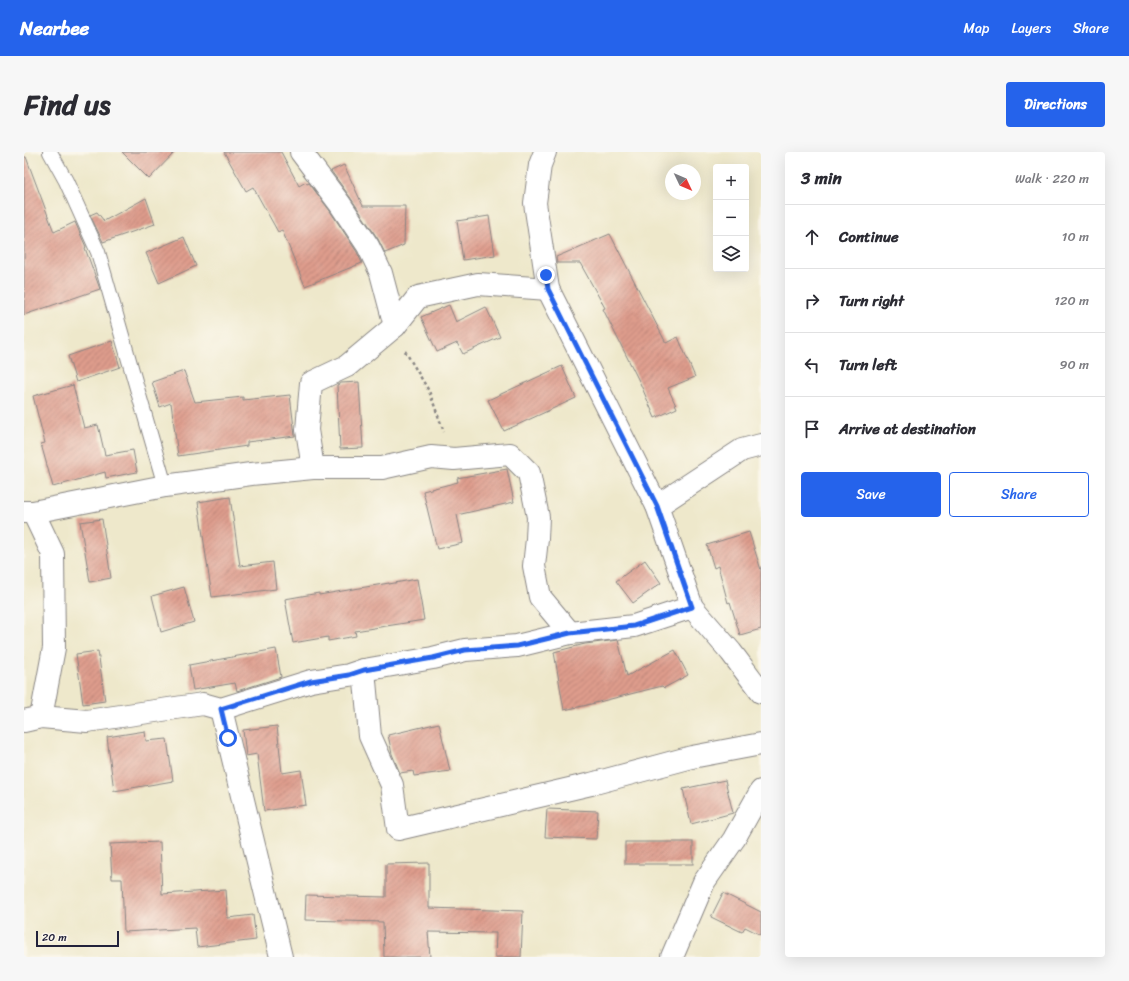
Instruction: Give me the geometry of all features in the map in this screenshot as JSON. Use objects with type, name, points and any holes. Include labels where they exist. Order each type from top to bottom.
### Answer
[{"type":"street","points":[[301,152],[340,204],[368,246],[381,272],[395,326]]},
{"type":"street","points":[[545,152],[540,165],[535,203],[548,289],[657,506],[692,607],[731,652],[761,692]]},
{"type":"street","points":[[313,468],[307,430],[311,383],[347,366],[395,326],[418,297],[478,284],[548,289]]},
{"type":"street","points":[[657,506],[742,450],[761,445]]},
{"type":"street","points":[[570,633],[540,597],[534,566],[538,517],[529,473],[510,454],[454,459],[431,457],[382,468],[313,468],[251,474],[165,486],[29,512],[53,554],[54,648],[32,719],[87,721],[203,704],[221,709],[311,681],[349,675],[364,670],[433,658],[465,650],[517,646],[570,633],[634,626],[692,607]]},
{"type":"street","points":[[364,670],[370,736],[392,785],[398,830],[591,784],[692,757],[761,744]]},
{"type":"street","points":[[221,709],[281,957]]},
{"type":"street","points":[[672,957],[704,882],[734,839],[761,790]]},
{"type":"lane","points":[[50,152],[66,181],[98,252],[165,486]]},
{"type":"path","points":[[395,326],[399,341],[429,391],[454,459]]},
{"type":"building","points":[[122,152],[175,152],[149,179]]},
{"type":"building","points":[[224,152],[281,152],[299,186],[306,182],[307,184],[309,183],[330,211],[357,252],[362,263],[305,286],[282,230],[278,232],[253,187],[246,191]]},
{"type":"building","points":[[24,157],[26,157],[54,232],[75,222],[86,247],[85,248],[100,289],[24,315]]},
{"type":"building","points":[[344,165],[363,206],[405,206],[404,245],[385,253],[378,239],[331,171]]},
{"type":"building","points":[[146,198],[155,224],[103,242],[90,215],[97,212],[104,221]]},
{"type":"building","points":[[489,216],[495,255],[463,260],[457,221]]},
{"type":"building","points":[[610,234],[666,343],[678,337],[695,377],[668,388],[677,408],[655,418],[640,383],[603,309],[605,308],[580,263],[557,263],[556,257]]},
{"type":"building","points":[[184,237],[196,266],[159,283],[146,253]]},
{"type":"building","points":[[449,305],[456,322],[486,307],[500,337],[463,354],[457,343],[437,352],[421,317]]},
{"type":"building","points":[[112,341],[120,367],[76,382],[68,356]]},
{"type":"building","points":[[562,366],[576,398],[504,431],[488,400]]},
{"type":"building","points":[[184,371],[195,402],[243,397],[243,400],[290,395],[295,436],[247,442],[247,446],[178,456],[171,403],[160,407],[152,382]]},
{"type":"building","points":[[359,382],[363,448],[340,449],[337,385],[341,383]]},
{"type":"building","points":[[73,385],[84,428],[98,425],[105,455],[133,450],[137,472],[106,478],[105,472],[53,487],[41,444],[45,443],[33,396]]},
{"type":"building","points":[[507,469],[514,502],[457,515],[463,543],[437,549],[423,491],[458,482],[457,478]]},
{"type":"building","points":[[230,497],[240,566],[273,562],[276,589],[212,597],[198,502]]},
{"type":"building","points":[[102,519],[111,578],[90,582],[80,522]]},
{"type":"building","points":[[749,532],[761,570],[761,629],[740,635],[730,602],[728,603],[718,566],[714,568],[707,545]]},
{"type":"building","points":[[645,560],[661,583],[633,603],[616,581]]},
{"type":"building","points":[[417,579],[424,620],[355,631],[356,636],[328,641],[328,637],[293,643],[285,599]]},
{"type":"building","points":[[184,587],[194,622],[161,632],[152,596]]},
{"type":"building","points":[[618,640],[627,676],[675,650],[688,675],[664,688],[662,686],[564,710],[554,652],[585,644]]},
{"type":"building","points":[[276,649],[281,677],[237,691],[235,683],[193,690],[189,665]]},
{"type":"building","points":[[98,651],[105,701],[83,704],[76,654]]},
{"type":"building","points":[[439,723],[450,771],[414,776],[413,771],[400,773],[392,754],[388,735]]},
{"type":"building","points":[[277,726],[282,773],[301,770],[306,805],[264,811],[257,754],[246,756],[243,730]]},
{"type":"building","points":[[145,731],[146,741],[167,739],[173,781],[114,791],[107,737]]},
{"type":"building","points":[[725,780],[733,813],[691,824],[683,789]]},
{"type":"building","points":[[547,809],[598,811],[596,839],[545,837]]},
{"type":"building","points":[[160,842],[162,894],[226,890],[228,918],[253,915],[256,940],[197,947],[195,928],[124,932],[122,879],[112,879],[110,844]]},
{"type":"building","points":[[625,842],[693,842],[693,864],[625,864]]},
{"type":"building","points":[[429,863],[429,908],[523,911],[521,957],[495,957],[496,933],[428,932],[430,957],[384,957],[383,922],[305,920],[306,895],[386,897],[386,864]]},
{"type":"building","points":[[723,893],[761,912],[761,935],[745,927],[742,932],[711,917]]},
{"type":"route","points":[[228,738],[221,709],[311,681],[349,675],[364,670],[433,658],[465,650],[517,646],[570,633],[634,626],[692,607],[657,506],[548,289],[546,275]]}]
